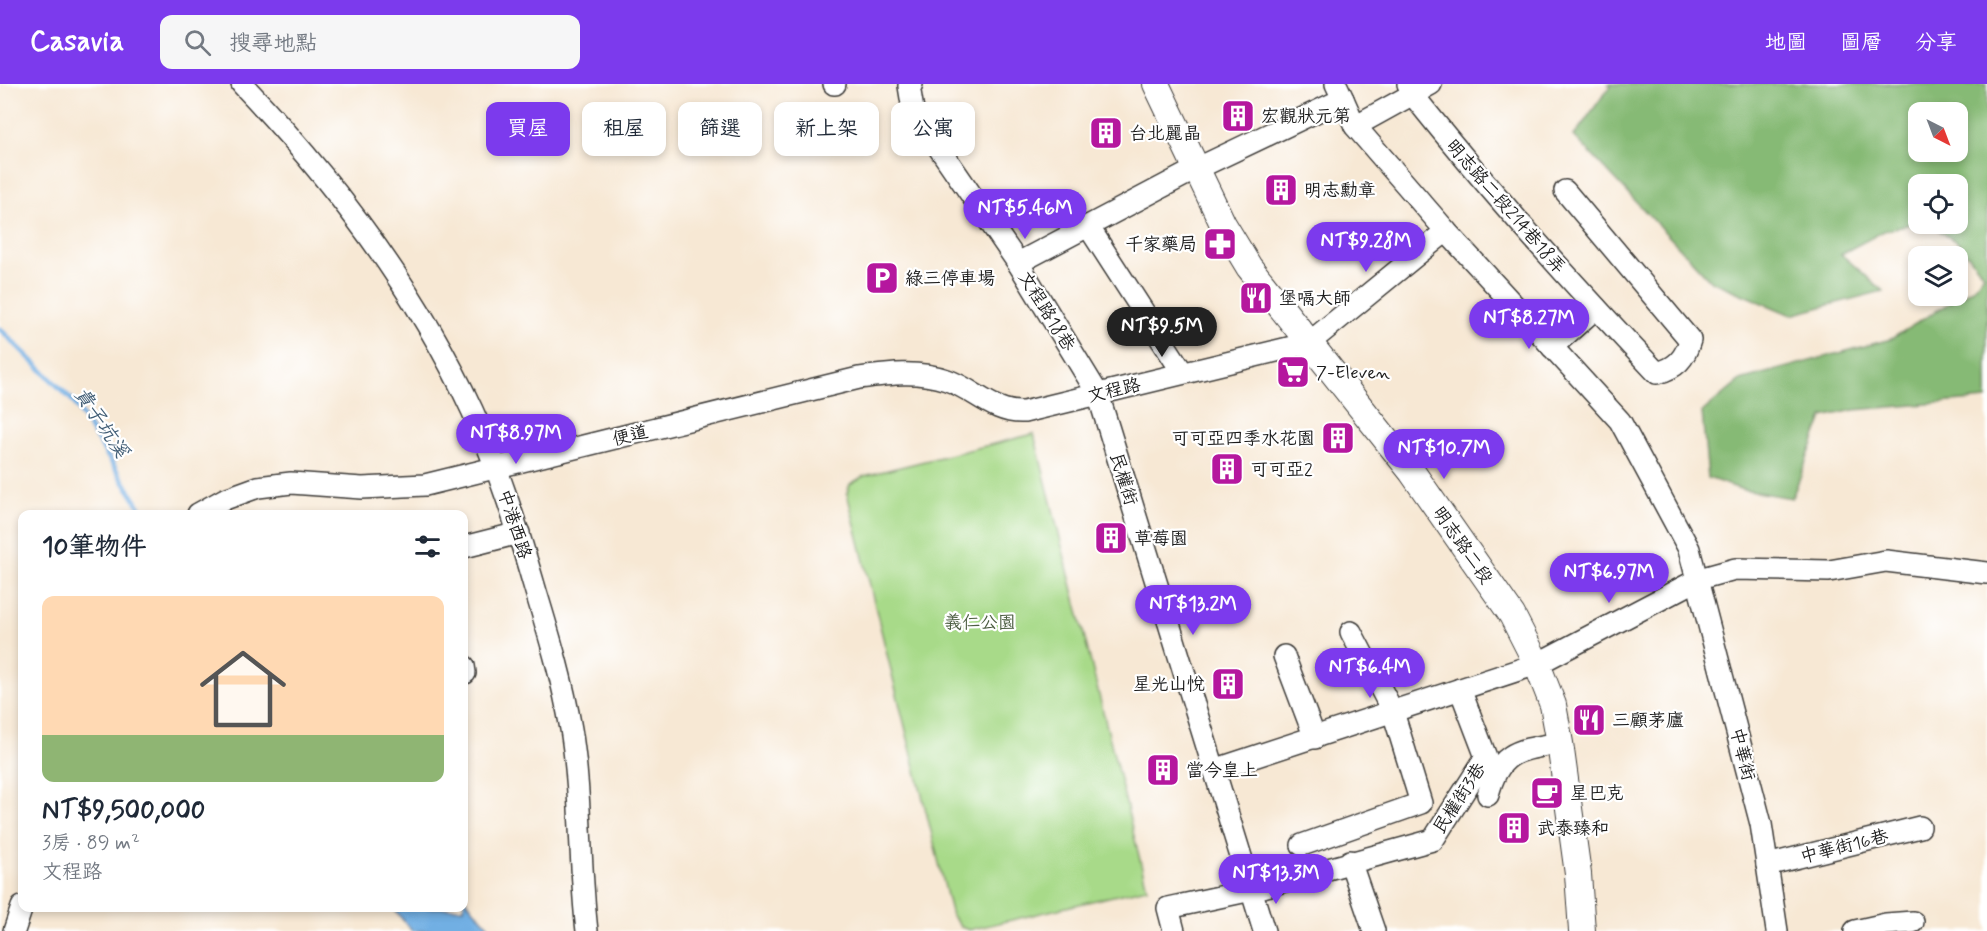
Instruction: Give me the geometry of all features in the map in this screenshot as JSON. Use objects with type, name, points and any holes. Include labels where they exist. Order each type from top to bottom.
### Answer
[{"type":"main road","name":"明志路二段","points":[[1156,84],[1223,224],[1249,267],[1412,472],[1512,615],[1537,663],[1553,705],[1560,743],[1578,874],[1582,931]]},
{"type":"street","name":"中港西路","points":[[242,84],[305,152],[379,250],[417,308],[472,410],[497,468],[519,533],[560,674],[571,732],[587,931]]},
{"type":"street","name":"文程路18巷","points":[[909,85],[913,110],[1018,263],[1098,394]]},
{"type":"street","points":[[1355,126],[1417,88]]},
{"type":"street","name":"明志路二段214巷18弄","points":[[1417,88],[1476,174],[1596,308],[1656,373],[1672,369],[1687,354],[1690,340],[1565,191]]},
{"type":"street","points":[[1018,263],[1340,92]]},
{"type":"street","name":"中華街","points":[[1340,92],[1355,126],[1446,231],[1620,421],[1689,549],[1761,824],[1777,931]]},
{"type":"street","points":[[1088,226],[1184,373]]},
{"type":"street","points":[[1309,343],[1446,231]]},
{"type":"street","points":[[1552,347],[1596,308]]},
{"type":"street","name":"文程路","points":[[1024,412],[1309,343]]},
{"type":"street","name":"便道","points":[[205,510],[225,499],[258,487],[291,483],[393,488],[425,485],[859,378],[894,373],[925,374],[949,380],[1001,409],[1024,412]]},
{"type":"street","name":"民權街","points":[[1098,394],[1264,931]]},
{"type":"street","points":[[468,546],[519,533]]},
{"type":"street","points":[[1214,770],[1537,663],[1698,579],[1735,569],[1829,571],[1886,561],[1987,573]]},
{"type":"street","points":[[1302,845],[1421,803],[1393,712],[1351,632]]},
{"type":"street","points":[[1284,656],[1315,738]]},
{"type":"street","name":"民權街3巷","points":[[1350,861],[1432,840],[1486,758],[1460,689]]},
{"type":"street","points":[[1488,795],[1500,764],[1516,751],[1560,743]]},
{"type":"street","name":"中華街16巷","points":[[1767,865],[1920,827]]},
{"type":"street","points":[[1174,931],[1168,908],[1252,890],[1350,861],[1374,931]]},
{"type":"street","points":[[14,931],[20,912]]},
{"type":"street","points":[[1855,931],[1886,924],[1913,922]]},
{"type":"green space","points":[[1608,84],[1987,84],[1987,399],[1854,410],[1823,417],[1792,498],[1743,490],[1708,478],[1702,412],[1740,380],[1891,339],[1944,306],[1968,306],[1968,291],[1984,275],[1968,255],[1968,246],[1960,246],[1944,234],[1968,234],[1968,174],[1908,174],[1908,225],[1884,231],[1841,254],[1883,291],[1791,315],[1711,281],[1574,136],[1610,86]]},
{"type":"green space","name":"義仁公園","points":[[1034,434],[1147,888],[969,930],[961,927],[952,916],[847,493],[850,484],[864,476]]},
{"type":"water","points":[[468,903],[493,931],[412,931],[396,912],[468,912]]},
{"type":"waterway","name":"貴子坑溪","points":[[0,329],[73,401],[141,510]]},
{"type":"place","name":"宏觀狀元第","points":[[1238,116]]},
{"type":"place","name":"台北麗晶","points":[[1106,133]]},
{"type":"place","name":"明志勳章","points":[[1281,190]]},
{"type":"place","name":"千家藥局","points":[[1220,244]]},
{"type":"place","name":"綠三停車場","points":[[882,278]]},
{"type":"place","name":"堡嗝大師","points":[[1256,298]]},
{"type":"place","name":"7-Eleven","points":[[1293,372]]},
{"type":"place","name":"可可亞四季水花園","points":[[1338,438]]},
{"type":"place","name":"可可亞2","points":[[1227,469]]},
{"type":"place","name":"草莓園","points":[[1111,538]]},
{"type":"place","name":"星光山悅","points":[[1228,684]]},
{"type":"place","name":"三顧茅廬","points":[[1589,720]]},
{"type":"place","name":"當今皇上","points":[[1163,770]]},
{"type":"place","name":"星巴克","points":[[1547,793]]},
{"type":"place","name":"武泰臻和","points":[[1514,828]]}]
